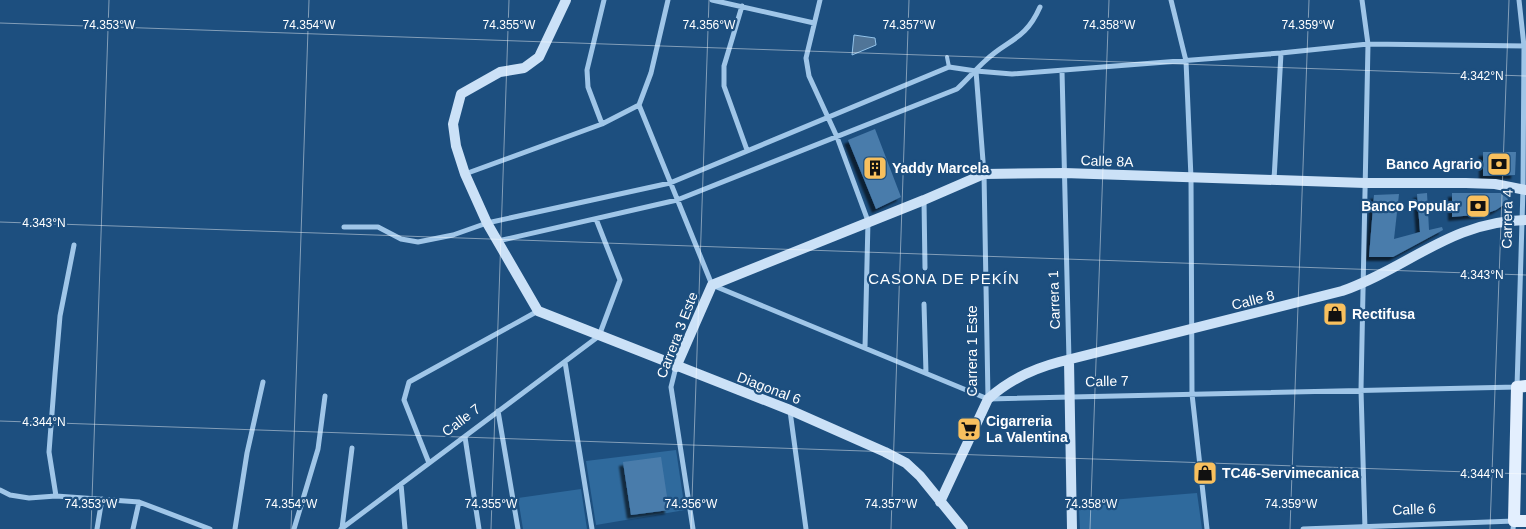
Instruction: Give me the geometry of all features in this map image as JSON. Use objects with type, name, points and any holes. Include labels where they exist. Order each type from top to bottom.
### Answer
[{"type":"main road","points":[[538,311],[487,223],[465,174],[456,146],[453,124],[461,94],[500,72],[524,68],[538,56],[566,0]]},
{"type":"main road","name":"Calle 8A","points":[[712,285],[984,174],[1064,173],[1366,183],[1482,184],[1524,190]]},
{"type":"main road","name":"Calle 8","points":[[988,399],[1011,381],[1030,372],[1069,360],[1325,296],[1363,284],[1422,250],[1460,232],[1484,225],[1524,220]]},
{"type":"main road","name":"Carrera 3 Este","points":[[676,367],[712,285]]},
{"type":"main road","name":"Diagonal 6","points":[[538,311],[676,367],[790,410],[885,452],[906,463],[920,476],[963,529]]},
{"type":"main road","name":"Carrera 1","points":[[1069,360],[1072,529]]},
{"type":"main road","name":"Carrera 4","points":[[1518,524],[1521,387]]},
{"type":"main road","name":"Carrera 1 Este","points":[[940,502],[988,399]]},
{"type":"street","points":[[602,124],[588,87],[587,70],[604,0]]},
{"type":"street","points":[[465,174],[602,124],[639,105],[651,73],[668,0]]},
{"type":"street","points":[[712,0],[814,23]]},
{"type":"street","points":[[820,0],[806,58],[809,76],[838,136],[868,221],[865,348]]},
{"type":"street","points":[[1171,0],[1186,61],[1190,178],[1192,394],[1207,529]]},
{"type":"street","points":[[1362,0],[1368,44],[1361,390],[1365,528]]},
{"type":"street","name":"Carrera 4","points":[[1519,0],[1525,46],[1521,387]]},
{"type":"street","points":[[742,6],[724,66],[724,86],[747,150]]},
{"type":"street","points":[[498,242],[677,200],[957,89],[976,72],[984,61],[1022,36],[1034,21],[1040,7]]},
{"type":"street","points":[[344,227],[378,227],[401,239],[418,242],[453,235],[487,223],[670,183],[949,66],[976,72],[1012,74],[1281,53],[1368,44],[1525,46]]},
{"type":"street","points":[[1274,180],[1281,53]]},
{"type":"street","name":"Carrera 1","points":[[1062,71],[1069,360]]},
{"type":"street","name":"Carrera 1 Este","points":[[976,72],[984,174],[988,399]]},
{"type":"street","name":"Carrera 3 Este","points":[[639,105],[712,285]]},
{"type":"street","points":[[924,200],[925,268]]},
{"type":"street","points":[[596,219],[620,280],[599,336]]},
{"type":"street","points":[[56,496],[50,452],[54,384],[60,316],[74,246]]},
{"type":"street","name":"Calle 7","points":[[712,285],[988,399],[1521,387]]},
{"type":"street","points":[[924,304],[926,374]]},
{"type":"street","points":[[429,463],[404,400],[409,382],[538,311]]},
{"type":"street","name":"Calle 7","points":[[341,528],[599,336]]},
{"type":"street","points":[[565,362],[592,529]]},
{"type":"street","name":"Carrera 3 Este","points":[[676,367],[670,387],[693,529]]},
{"type":"street","points":[[235,529],[247,454],[263,382]]},
{"type":"street","points":[[294,529],[318,449],[325,396]]},
{"type":"street","points":[[790,410],[806,529]]},
{"type":"street","points":[[498,412],[518,529]]},
{"type":"street","points":[[465,437],[479,529]]},
{"type":"street","points":[[341,528],[352,448]]},
{"type":"street","points":[[401,484],[405,529]]},
{"type":"street","points":[[0,490],[10,495],[29,498],[56,496],[138,502],[210,529]]},
{"type":"street","points":[[97,529],[102,499]]},
{"type":"street","points":[[133,529],[138,502]]},
{"type":"street","name":"Calle 6","points":[[1303,529],[1518,524]]},
{"type":"lane","points":[[947,57],[949,66]]},
{"type":"shaded area","points":[[854,35],[875,38],[876,45],[852,55]]},
{"type":"shaded area","points":[[676,450],[685,510],[596,525],[586,461]]},
{"type":"shaded area","points":[[581,489],[587,529],[523,529],[518,498]]},
{"type":"shaded area","points":[[1197,493],[1202,529],[1080,529],[1079,510],[1086,510],[1086,502]]},
{"type":"building","name":"Yaddy Marcela","points":[[875,129],[901,197],[876,209],[848,140]]},
{"type":"building","name":"Banco Agrario","points":[[1483,152],[1516,152],[1515,175],[1483,176]]},
{"type":"building","points":[[1427,193],[1429,230],[1442,227],[1443,230],[1393,257],[1369,257],[1374,195],[1399,194],[1394,239],[1420,232],[1417,194]]},
{"type":"building","name":"Banco Popular","points":[[1452,193],[1507,193],[1508,202],[1496,210],[1485,214],[1452,217]]},
{"type":"building","points":[[661,457],[669,510],[631,515],[623,462]]},
{"type":"place","name":"Banco Agrario","points":[[1499,164]]},
{"type":"place","name":"Yaddy Marcela","points":[[875,168]]},
{"type":"place","name":"Banco Popular","points":[[1478,206]]},
{"type":"place","name":"Rectifusa","points":[[1335,314]]},
{"type":"place","name":"Cigarreria La Valentina","points":[[969,429]]},
{"type":"place","name":"TC46-Servimecanica","points":[[1205,473]]},
{"type":"district","name":"CASONA DE PEKÍN","points":[[944,278]]}]
